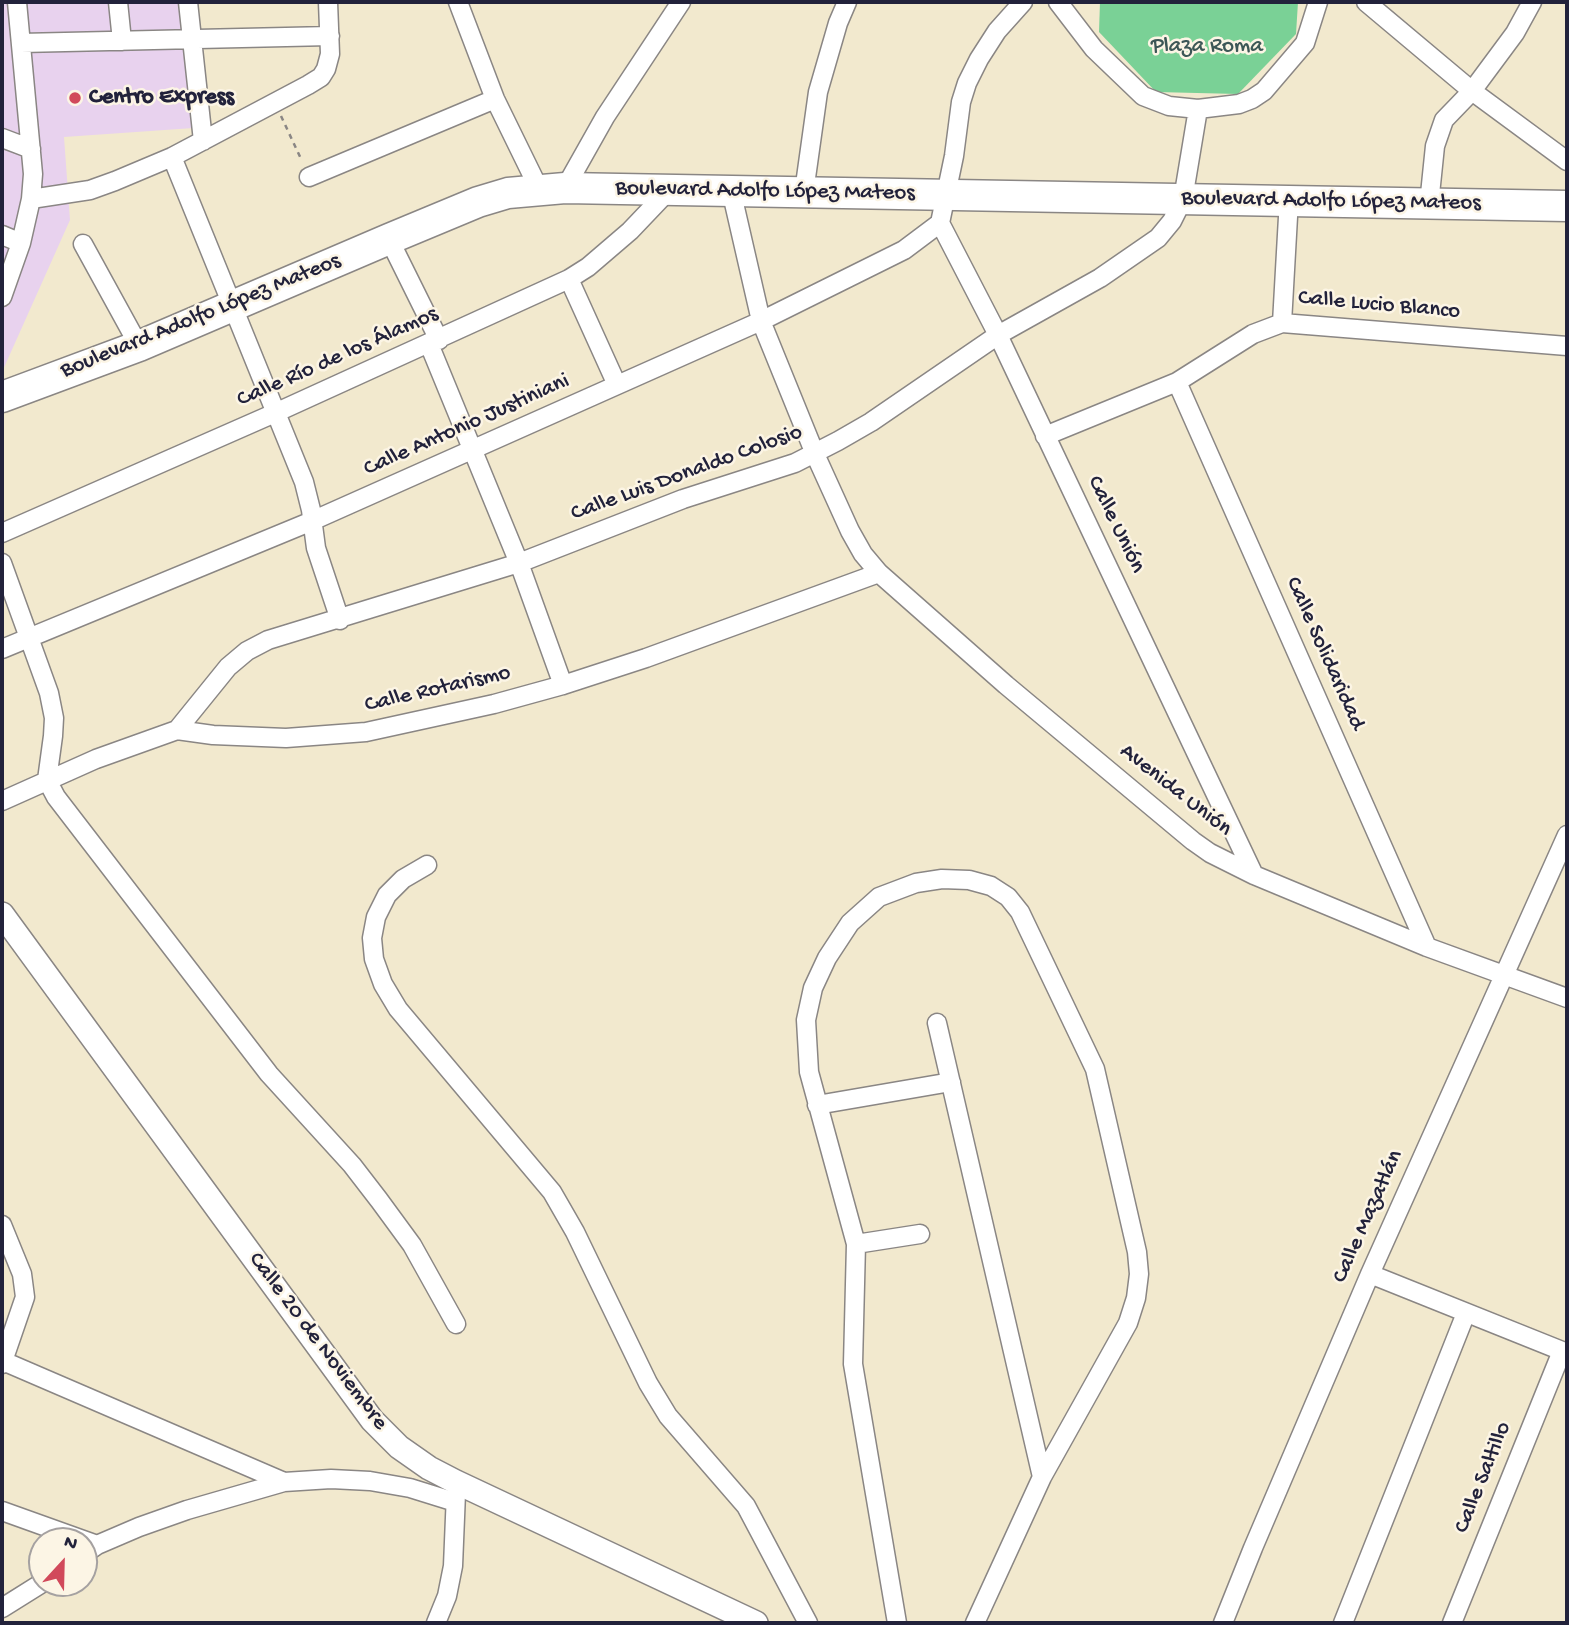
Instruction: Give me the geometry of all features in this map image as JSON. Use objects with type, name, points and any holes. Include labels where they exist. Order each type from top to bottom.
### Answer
[{"type":"main road","name":"Boulevard Adolfo López Mateos","points":[[2,397],[139,346],[388,239],[478,202],[508,193],[552,188],[804,192],[943,210],[1183,198],[1567,206]]},
{"type":"street","points":[[2,297],[21,243],[31,199],[32,149],[17,2]]},
{"type":"street","points":[[118,2],[122,41]]},
{"type":"street","points":[[188,2],[203,141]]},
{"type":"street","points":[[31,199],[90,190],[172,157],[276,104],[321,76],[326,69],[330,36],[328,2]]},
{"type":"street","points":[[458,2],[495,99],[552,188],[605,117],[681,2]]},
{"type":"street","points":[[804,192],[818,92],[838,23],[847,2]]},
{"type":"street","points":[[943,210],[961,102],[967,83],[997,32],[1023,2]]},
{"type":"street","points":[[1058,2],[1094,49],[1143,96],[1168,106],[1198,108],[1239,104],[1264,91],[1305,43],[1318,2]]},
{"type":"street","points":[[1429,204],[1435,146],[1444,120],[1472,91],[1515,33],[1532,2]]},
{"type":"street","points":[[1371,4],[1472,91],[1567,161]]},
{"type":"street","points":[[21,43],[330,36]]},
{"type":"street","points":[[309,177],[495,99]]},
{"type":"street","name":"Calle Luis Donaldo Colosio","points":[[177,730],[228,667],[247,651],[298,629],[340,620],[519,563],[683,499],[795,463],[892,408],[998,335],[1100,278],[1158,238],[1172,221],[1183,198],[1198,108]]},
{"type":"street","points":[[2,138],[32,149]]},
{"type":"street","points":[[172,157],[304,482],[316,548],[340,620]]},
{"type":"street","name":"Calle Río de los Álamos","points":[[2,533],[434,342],[569,279],[588,267],[630,231],[670,190]]},
{"type":"street","name":"Avenida Unión","points":[[731,190],[761,321],[815,454],[850,531],[878,573],[1006,685],[1210,853],[1254,875],[1427,947],[1567,998]]},
{"type":"street","points":[[1282,323],[1289,200]]},
{"type":"street","name":"Calle Antonio Justiniani","points":[[2,649],[473,452],[761,321],[904,250],[943,210]]},
{"type":"street","name":"Calle Unión","points":[[943,210],[1045,436],[1254,875]]},
{"type":"street","points":[[2,235],[21,243]]},
{"type":"street","points":[[388,239],[434,342],[473,452],[519,563],[563,685]]},
{"type":"street","points":[[83,244],[139,346]]},
{"type":"street","points":[[569,279],[617,386]]},
{"type":"street","name":"Calle Lucio Blanco","points":[[1045,436],[1177,382],[1253,334],[1282,323],[1567,346]]},
{"type":"street","name":"Calle Solidaridad","points":[[1177,382],[1427,947]]},
{"type":"street","points":[[2,563],[50,693],[54,718],[47,780],[97,852],[269,1074],[352,1165],[379,1200],[412,1245],[456,1324]]},
{"type":"street","name":"Calle Rotarismo","points":[[2,801],[96,759],[177,730],[213,736],[286,738],[366,732],[563,685],[646,658],[878,573]]},
{"type":"street","name":"Calle Mazatlán","points":[[1223,1623],[1370,1274],[1567,835]]},
{"type":"street","points":[[427,864],[403,879],[387,895],[376,917],[372,938],[374,959],[383,984],[398,1009],[552,1192],[575,1232],[648,1382],[668,1416],[746,1506],[808,1623]]},
{"type":"street","points":[[897,1623],[853,1364],[856,1244],[817,1105],[810,1072],[806,1020],[813,988],[827,958],[850,923],[879,897],[915,883],[942,879],[969,880],[992,886],[1008,897],[1020,912],[1095,1069],[1137,1252],[1139,1274],[1136,1298],[1128,1323],[1042,1477],[975,1623]]},
{"type":"street","name":"Calle 20 de Noviembre","points":[[2,914],[372,1420],[399,1447],[429,1468],[456,1492],[756,1623]]},
{"type":"street","points":[[937,1023],[1042,1477]]},
{"type":"street","points":[[817,1105],[951,1082]]},
{"type":"street","points":[[2,1226],[22,1274],[24,1297],[2,1363],[284,1482]]},
{"type":"street","points":[[856,1244],[920,1234]]},
{"type":"street","points":[[2,1266],[22,1274]]},
{"type":"street","points":[[1370,1274],[1565,1352]]},
{"type":"street","points":[[1343,1623],[1465,1313]]},
{"type":"street","name":"Calle Saltillo","points":[[1452,1623],[1565,1352]]},
{"type":"street","points":[[98,1547],[187,1510],[284,1482],[331,1479],[370,1481],[456,1492],[453,1566],[447,1596],[436,1623]]},
{"type":"street","points":[[2,1511],[38,1527]]},
{"type":"street","points":[[2,1608],[28,1592]]},
{"type":"path","points":[[276,104],[309,177]]},
{"type":"shaded area","points":[[2,2],[196,2],[208,127],[64,137],[70,220],[2,372]]},
{"type":"green space","name":"Plaza Roma","points":[[1100,2],[1298,2],[1296,34],[1238,94],[1156,92],[1099,32]]},
{"type":"place","name":"Centro Express","points":[[75,98]]}]
